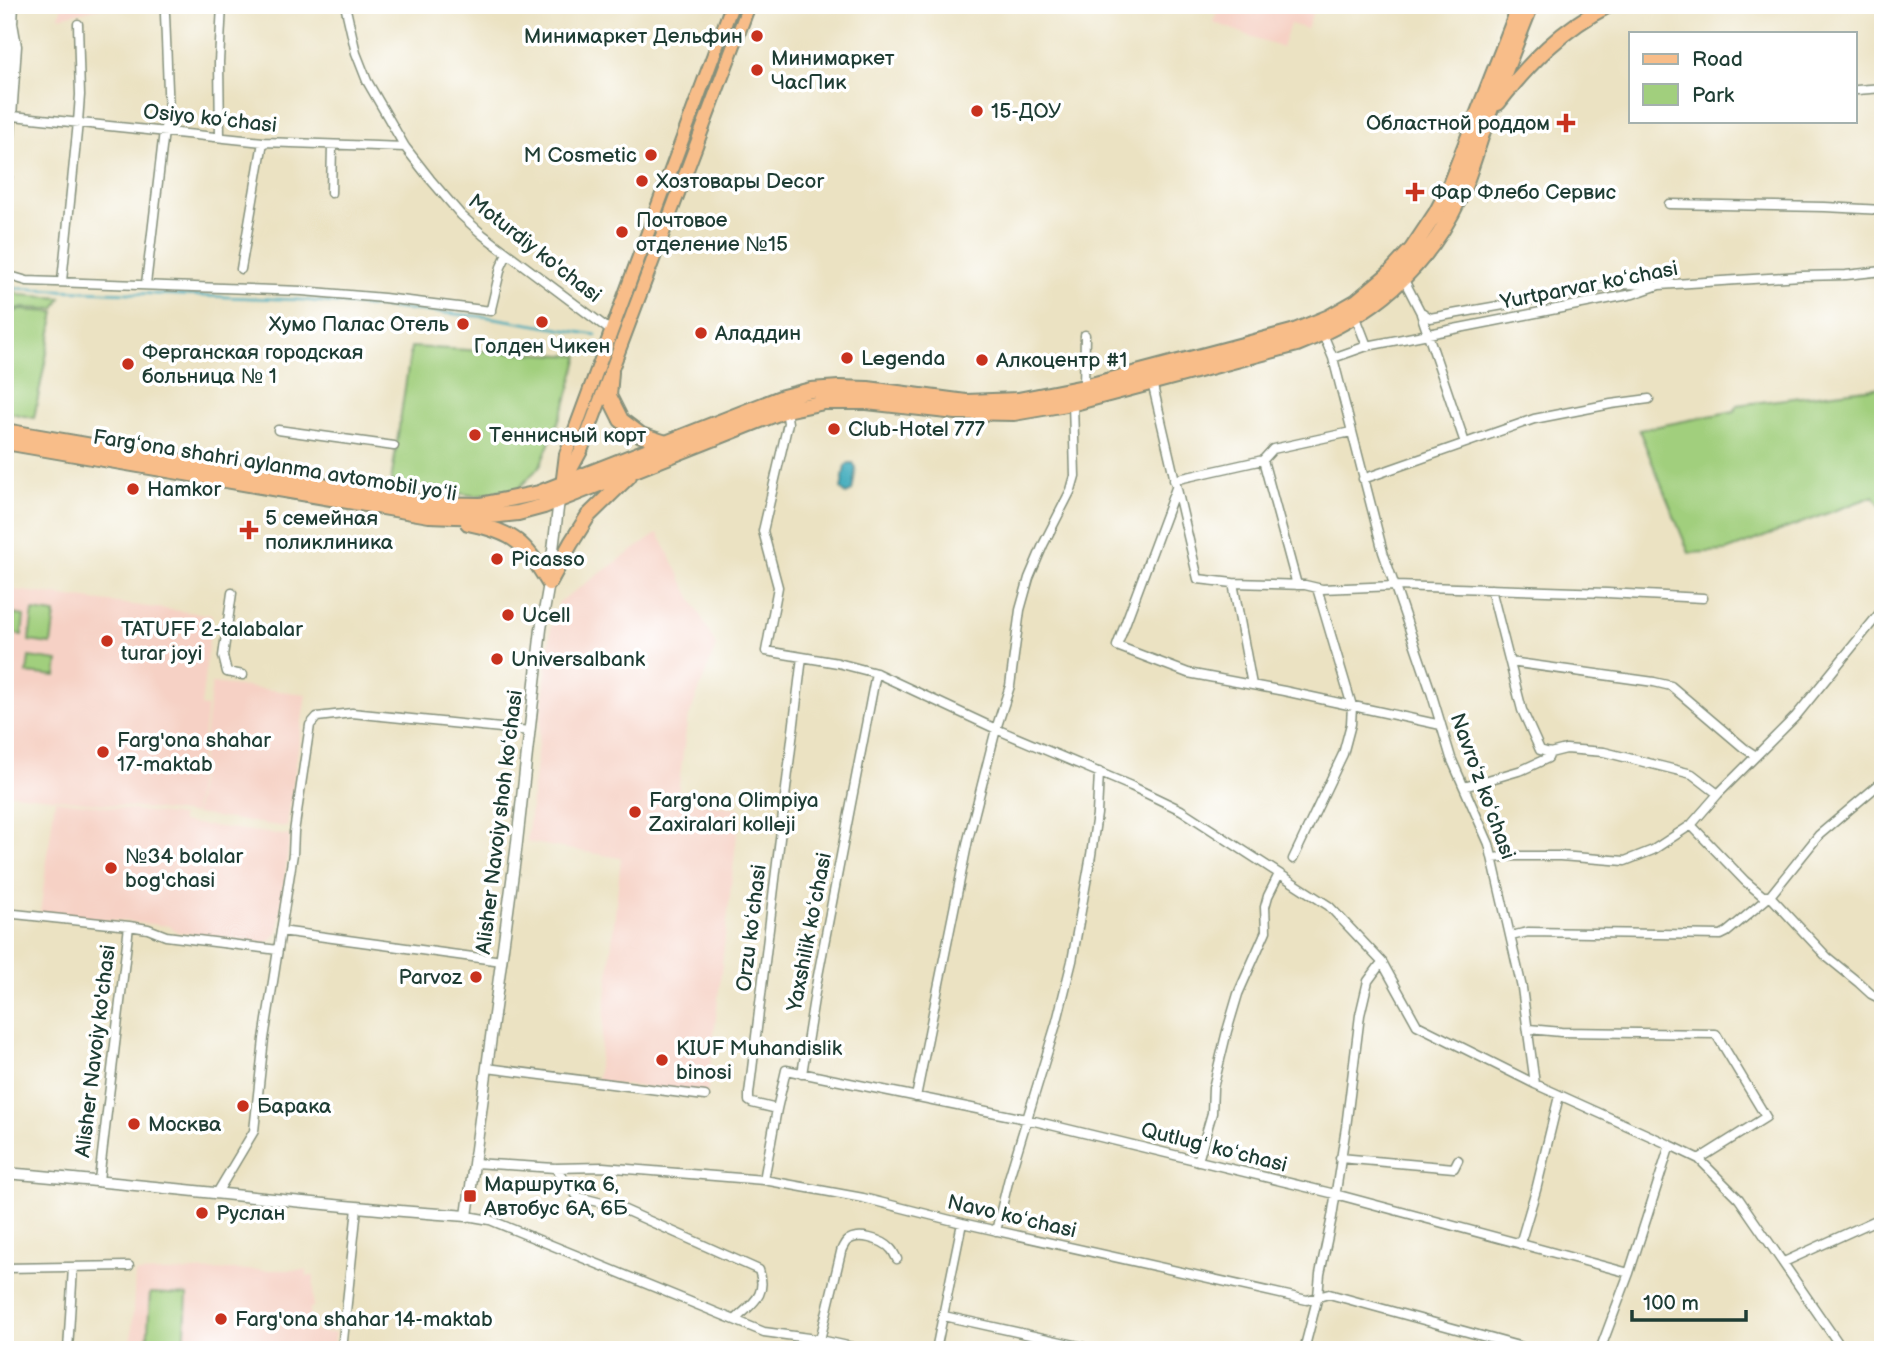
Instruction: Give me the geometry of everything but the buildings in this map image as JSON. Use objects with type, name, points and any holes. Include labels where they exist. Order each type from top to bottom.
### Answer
[{"type":"highway","name":"Fargʻona shahri aylanma avtomobil yoʻli","points":[[5,442],[429,515],[482,517],[519,513],[559,500],[786,410],[824,402],[867,402],[956,412],[1014,413],[1073,402],[1297,344],[1323,334],[1355,315],[1412,249],[1447,192],[1520,5]]},
{"type":"highway","name":"Fargʻona shahri aylanma avtomobil yoʻli","points":[[5,431],[430,504],[480,505],[517,499],[562,485],[783,397],[811,390],[867,389],[966,402],[1018,400],[1084,387],[1292,332],[1365,302],[1404,279],[1424,258],[1460,196],[1531,5]]},
{"type":"highway","points":[[1489,115],[1519,76],[1544,50],[1587,16],[1609,5]]},
{"type":"highway","points":[[611,372],[609,396],[621,419],[641,435],[666,443]]},
{"type":"highway","points":[[429,515],[486,527],[515,539],[526,548],[549,583],[588,516],[639,467]]},
{"type":"main road","points":[[562,485],[566,454],[732,5]]},
{"type":"main road","name":"Alisher Navoiy shoh koʻchasi","points":[[559,500],[562,485],[581,451],[749,5]]},
{"type":"street","points":[[5,216],[17,46],[13,23],[14,5]]},
{"type":"street","points":[[220,137],[219,62],[222,5]]},
{"type":"street","name":"Moturdiy ko'chasi","points":[[345,5],[356,53],[367,81],[405,147],[461,215],[507,254],[611,331]]},
{"type":"street","points":[[146,284],[164,131],[169,115],[165,14]]},
{"type":"street","points":[[62,281],[80,95],[78,24]]},
{"type":"street","points":[[1857,90],[1883,88]]},
{"type":"street","name":"Osiyo koʻchasi","points":[[13,116],[263,142],[405,147]]},
{"type":"street","points":[[241,270],[263,142]]},
{"type":"street","points":[[331,193],[332,145]]},
{"type":"street","points":[[1669,204],[1825,207],[1883,211]]},
{"type":"street","points":[[5,271],[10,276],[27,281],[146,284],[329,294],[491,310],[501,267],[507,254]]},
{"type":"street","name":"Yurtparvar koʻchasi","points":[[1333,358],[1367,345],[1633,294],[1659,285],[1883,271]]},
{"type":"street","points":[[1404,279],[1429,334],[1465,443]]},
{"type":"street","points":[[1420,311],[1430,318],[1622,284],[1659,285]]},
{"type":"street","points":[[1355,315],[1367,345]]},
{"type":"street","name":"Navroʻz koʻchasi","points":[[1323,334],[1333,358],[1383,552],[1451,758],[1493,858],[1522,988],[1535,1084]]},
{"type":"street","points":[[1084,335],[1084,387]]},
{"type":"street","points":[[1152,382],[1198,579],[1317,588],[1395,586],[1703,598]]},
{"type":"street","points":[[1363,478],[1534,419],[1649,399]]},
{"type":"street","points":[[916,1097],[968,840],[996,729],[1010,686],[1020,610],[1029,578],[1071,490],[1075,476],[1073,402]]},
{"type":"street","points":[[786,410],[788,423],[763,530],[778,587],[766,651],[838,663],[876,673],[996,729],[1099,772],[1181,810],[1329,906],[1382,962],[1417,1025],[1559,1096],[1699,1159],[1740,1199],[1843,1350]]},
{"type":"street","points":[[278,430],[394,446]]},
{"type":"street","points":[[1175,484],[1264,460],[1273,449],[1351,432]]},
{"type":"street","points":[[1264,460],[1297,585]]},
{"type":"street","points":[[1175,484],[1117,646],[1188,673],[1441,725]]},
{"type":"street","name":"Alisher Navoiy shoh koʻchasi","points":[[467,1216],[502,961],[559,500]]},
{"type":"street","points":[[1233,583],[1252,685]]},
{"type":"street","points":[[1293,859],[1343,754],[1351,724],[1352,706],[1317,588]]},
{"type":"street","points":[[1491,589],[1522,709],[1540,750],[1604,752],[1692,774],[1718,794]]},
{"type":"street","points":[[232,593],[223,656],[227,672],[243,675]]},
{"type":"street","points":[[1493,858],[1559,856],[1625,861],[1653,850],[1691,825],[1813,696],[1883,609]]},
{"type":"street","name":"Orzu koʻchasi","points":[[777,1108],[748,1099],[802,657]]},
{"type":"street","points":[[1510,662],[1671,686],[1756,756]]},
{"type":"street","name":"Yaxshilik koʻchasi","points":[[802,1074],[816,986],[876,673]]},
{"type":"street","points":[[217,1193],[254,1131],[264,1039],[310,724],[317,717],[352,713],[530,731]]},
{"type":"street","points":[[1464,788],[1522,769],[1548,758],[1550,752]]},
{"type":"street","points":[[996,1231],[1072,961],[1097,814],[1099,772]]},
{"type":"street","points":[[1511,936],[1528,932],[1721,935],[1770,896],[1819,835],[1883,781]]},
{"type":"street","points":[[1691,825],[1745,881],[1763,896],[1770,896],[1827,957],[1871,994],[1883,1000]]},
{"type":"street","points":[[1198,1161],[1212,1113],[1213,1088],[1227,1031],[1238,995],[1265,931],[1265,907],[1279,874]]},
{"type":"street","name":"Alisher Navoiy ko'chasi","points":[[5,913],[129,926],[166,936],[278,950]]},
{"type":"street","name":"Alisher Navoiy ko'chasi","points":[[99,1181],[129,926]]},
{"type":"street","points":[[281,931],[502,961]]},
{"type":"street","points":[[1304,1350],[1318,1296],[1332,1217],[1360,1015],[1368,981],[1382,962]]},
{"type":"street","points":[[1529,1029],[1561,1032],[1716,1034],[1766,1117],[1699,1159]]},
{"type":"street","points":[[487,1068],[705,1096]]},
{"type":"street","name":"Qutlugʻ koʻchasi","points":[[777,1108],[786,1070],[1026,1119],[1335,1194],[1629,1273]]},
{"type":"street","points":[[1520,1244],[1559,1096]]},
{"type":"street","points":[[764,1180],[777,1108]]},
{"type":"street","points":[[1600,1350],[1629,1273],[1671,1145]]},
{"type":"street","points":[[1340,1158],[1454,1167],[1458,1160]]},
{"type":"street","name":"Navo koʻchasi","points":[[474,1163],[555,1168],[603,1167],[764,1180],[863,1198],[996,1231],[1307,1300],[1329,1294],[1533,1350]]},
{"type":"street","points":[[555,1168],[578,1197],[618,1207],[759,1270],[763,1281],[761,1295],[736,1320]]},
{"type":"street","points":[[5,1173],[490,1220],[764,1332],[866,1350]]},
{"type":"street","points":[[342,1350],[357,1208]]},
{"type":"street","points":[[1784,1262],[1883,1217]]},
{"type":"street","points":[[936,1350],[962,1223]]},
{"type":"street","points":[[820,1340],[838,1263],[846,1242],[851,1238],[862,1237],[877,1240],[891,1248],[897,1259]]},
{"type":"street","points":[[5,1268],[130,1266]]},
{"type":"street","points":[[68,1350],[73,1267]]},
{"type":"street","points":[[944,1316],[1097,1350]]},
{"type":"shaded area","points":[[62,5],[112,5],[59,17]]},
{"type":"shaded area","points":[[1220,5],[1315,5],[1307,29],[1290,24],[1282,48],[1213,22]]},
{"type":"shaded area","name":"Farg'ona Olimpiya Zaxiralari kolleji","points":[[658,533],[716,646],[687,722],[677,800],[740,808],[707,1094],[597,1082],[621,858],[527,842],[551,628],[559,602]]},
{"type":"shaded area","points":[[7,589],[212,615],[201,706],[207,707],[194,814],[5,793]]},
{"type":"shaded area","points":[[212,683],[306,694],[287,827],[195,814]]},
{"type":"shaded area","points":[[55,800],[181,816],[181,822],[290,836],[278,932],[267,943],[177,932],[170,926],[40,913]]},
{"type":"shaded area","name":"Farg'ona shahar 14-maktab","points":[[307,1270],[307,1276],[314,1276],[313,1307],[310,1308],[308,1331],[335,1333],[334,1350],[131,1350],[135,1273]]},
{"type":"green space","points":[[5,5],[11,5],[5,90]]},
{"type":"green space","points":[[5,285],[20,295],[61,298],[55,309],[18,308],[5,317]]},
{"type":"green space","points":[[18,310],[55,312],[34,418],[5,412],[5,319]]},
{"type":"green space","name":"Теннисный корт","points":[[411,347],[579,356],[565,405],[540,466],[519,488],[476,496],[391,482]]},
{"type":"green space","points":[[1883,387],[1883,509],[1874,496],[1726,551],[1689,553],[1639,430],[1734,411],[1737,405]]},
{"type":"green space","points":[[33,611],[55,614],[51,644],[29,641]]},
{"type":"green space","points":[[14,614],[24,616],[22,635],[11,633]]},
{"type":"green space","points":[[29,657],[58,661],[56,676],[27,673]]},
{"type":"green space","points":[[150,1293],[187,1295],[184,1350],[147,1350]]},
{"type":"water","points":[[853,463],[856,468],[852,491],[846,494],[841,489],[845,466]]},
{"type":"waterway","points":[[5,67],[8,72],[5,120]]},
{"type":"waterway","points":[[5,282],[15,288],[301,300],[488,317],[596,335]]},
{"type":"place","name":"Минимаркет Дельфин","points":[[757,36]]},
{"type":"place","name":"Минимаркет ЧасПик","points":[[757,70]]},
{"type":"place","name":"15-ДОУ","points":[[977,111]]},
{"type":"place","name":"Областной роддом","points":[[1566,123]]},
{"type":"place","name":"M Cosmetic","points":[[651,155]]},
{"type":"place","name":"Хозтовары Decor","points":[[642,181]]},
{"type":"place","name":"Фар Флебо Сервис","points":[[1415,192]]},
{"type":"place","name":"Почтовое отделение №15","points":[[622,232]]},
{"type":"place","name":"Голден Чикен","points":[[542,322]]},
{"type":"place","name":"Хумо Палас Отель","points":[[463,324]]},
{"type":"place","name":"Аладдин","points":[[701,333]]},
{"type":"place","name":"Legenda","points":[[847,358]]},
{"type":"place","name":"Алкоцентр #1","points":[[982,360]]},
{"type":"place","name":"Ферганская городская больница № 1","points":[[128,364]]},
{"type":"place","name":"Club-Hotel 777","points":[[834,429]]},
{"type":"place","name":"Теннисный корт","points":[[475,435]]},
{"type":"place","name":"Hamkor","points":[[133,489]]},
{"type":"place","name":"5 семейная поликлиника","points":[[249,530]]},
{"type":"place","name":"Picasso","points":[[497,559]]},
{"type":"place","name":"Ucell","points":[[508,615]]},
{"type":"place","name":"TATUFF 2-talabalar turar joyi","points":[[107,641]]},
{"type":"place","name":"Universalbank","points":[[497,659]]},
{"type":"place","name":"Farg'ona shahar 17-maktab","points":[[103,752]]},
{"type":"place","name":"Farg'ona Olimpiya Zaxiralari kolleji","points":[[635,812]]},
{"type":"place","name":"№34 bolalar bog'chasi","points":[[111,868]]},
{"type":"place","name":"Parvoz","points":[[476,977]]},
{"type":"place","name":"KIUF Muhandislik binosi","points":[[662,1060]]},
{"type":"place","name":"Барака","points":[[243,1106]]},
{"type":"place","name":"Москва","points":[[134,1124]]},
{"type":"place","name":"Маршрутка 6, Автобус 6А, 6Б","points":[[470,1196]]},
{"type":"place","name":"Руслан","points":[[202,1213]]},
{"type":"place","name":"Farg'ona shahar 14-maktab","points":[[221,1319]]}]
